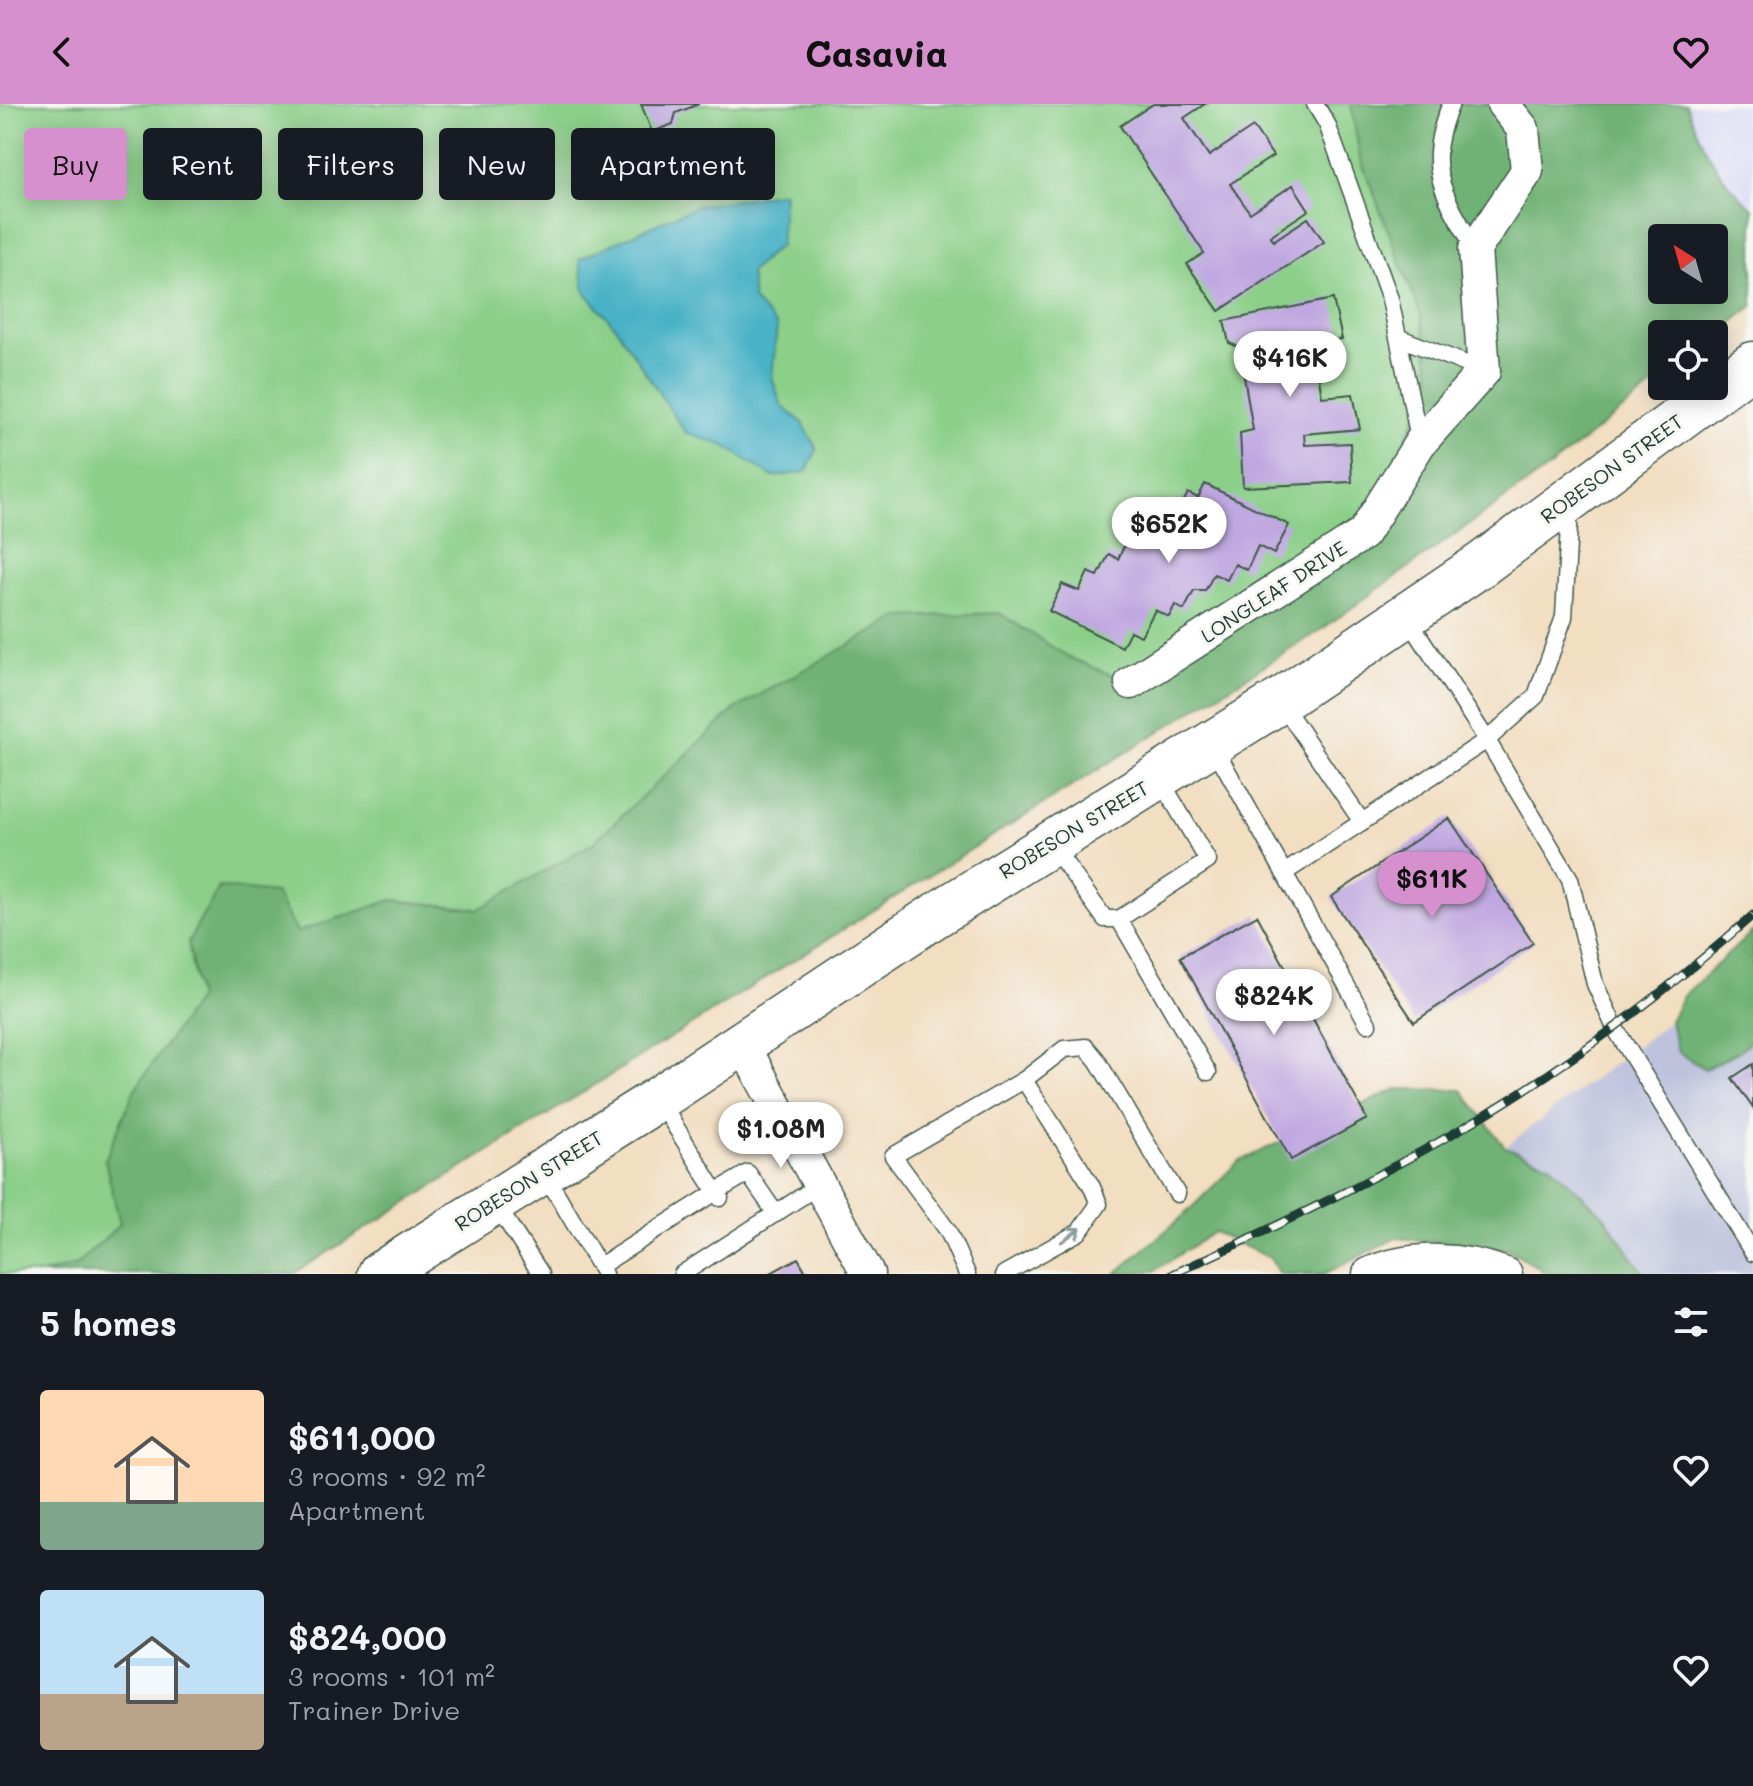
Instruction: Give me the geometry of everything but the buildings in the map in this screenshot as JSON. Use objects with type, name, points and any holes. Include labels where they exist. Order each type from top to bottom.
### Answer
[{"type":"main road","name":"ROBESON STREET","points":[[380,1274],[421,1256],[495,1203],[658,1099],[741,1041],[1280,701],[1571,499],[1753,364]]},
{"type":"street","points":[[1484,371],[1475,249],[1527,171],[1523,129],[1503,104]]},
{"type":"street","name":"LONGLEAF DRIVE","points":[[1131,683],[1363,534],[1420,443],[1484,371]]},
{"type":"street","points":[[741,1041],[868,1274]]},
{"type":"street","points":[[1369,1274],[1387,1266],[1426,1261],[1458,1263],[1506,1274]]},
{"type":"lane","points":[[1315,104],[1338,153],[1390,299],[1420,443]]},
{"type":"lane","points":[[1451,104],[1439,130],[1435,164],[1451,207],[1475,249]]},
{"type":"lane","points":[[1400,338],[1484,371]]},
{"type":"lane","points":[[1284,873],[1487,740],[1536,696],[1564,617],[1571,499]]},
{"type":"lane","points":[[1406,616],[1487,740],[1570,879],[1595,984],[1615,1028],[1753,1253]]},
{"type":"lane","points":[[1280,701],[1362,822]]},
{"type":"lane","points":[[1213,744],[1368,1024]]},
{"type":"lane","points":[[1052,845],[1105,919],[1119,919],[1208,861],[1159,778]]},
{"type":"lane","points":[[1119,919],[1208,1072]]},
{"type":"lane","points":[[969,1274],[948,1231],[893,1156],[1024,1080],[1064,1049],[1086,1047],[1097,1060],[1177,1194]]},
{"type":"lane","points":[[1004,1274],[1079,1232],[1099,1204],[1091,1185],[1024,1080]]},
{"type":"lane","points":[[658,1099],[718,1195]]},
{"type":"lane","points":[[544,1173],[602,1270],[748,1173],[776,1214]]},
{"type":"lane","points":[[682,1274],[711,1246],[740,1228],[776,1214],[821,1184]]},
{"type":"lane","points":[[495,1203],[541,1274]]},
{"type":"shaded area","points":[[1686,104],[1753,104],[1753,208],[1735,193],[1703,151]]},
{"type":"shaded area","points":[[1670,1021],[1678,1052],[1739,1051],[1753,1038],[1753,1274],[1604,1274],[1505,1147]]},
{"type":"green space","points":[[0,104],[1394,104],[1537,440],[199,1274],[0,1274]]},
{"type":"green space","points":[[1351,104],[1686,104],[1720,173],[1753,208],[1753,305],[1728,326],[1728,320],[1648,320],[1648,390],[1551,466],[1318,632],[293,1274],[42,1274],[76,1265],[120,1224],[105,1160],[135,1089],[198,998],[188,942],[219,887],[275,893],[297,932],[392,900],[479,909],[593,843],[735,709],[899,617],[999,613],[1068,657],[1131,683],[1363,534],[1432,382],[1421,315],[1360,158]]},
{"type":"green space","points":[[1753,931],[1753,1038],[1739,1051],[1705,1069],[1678,1052],[1670,1021],[1683,996]]},
{"type":"green space","points":[[1397,1089],[1462,1090],[1505,1147],[1550,1164],[1605,1217],[1644,1274],[1548,1274],[1509,1249],[1396,1238],[1324,1274],[1279,1274],[1270,1258],[1214,1232],[1154,1271],[1115,1274],[1182,1217],[1239,1161]]},
{"type":"water","points":[[784,192],[780,245],[750,272],[753,300],[777,326],[772,378],[782,406],[803,423],[817,450],[806,472],[773,477],[725,446],[685,432],[614,325],[585,292],[579,259],[697,206],[734,200],[775,200],[775,193]]},
{"type":"railway","points":[[1173,1274],[1374,1177],[1491,1111],[1626,1019],[1753,915]]}]
